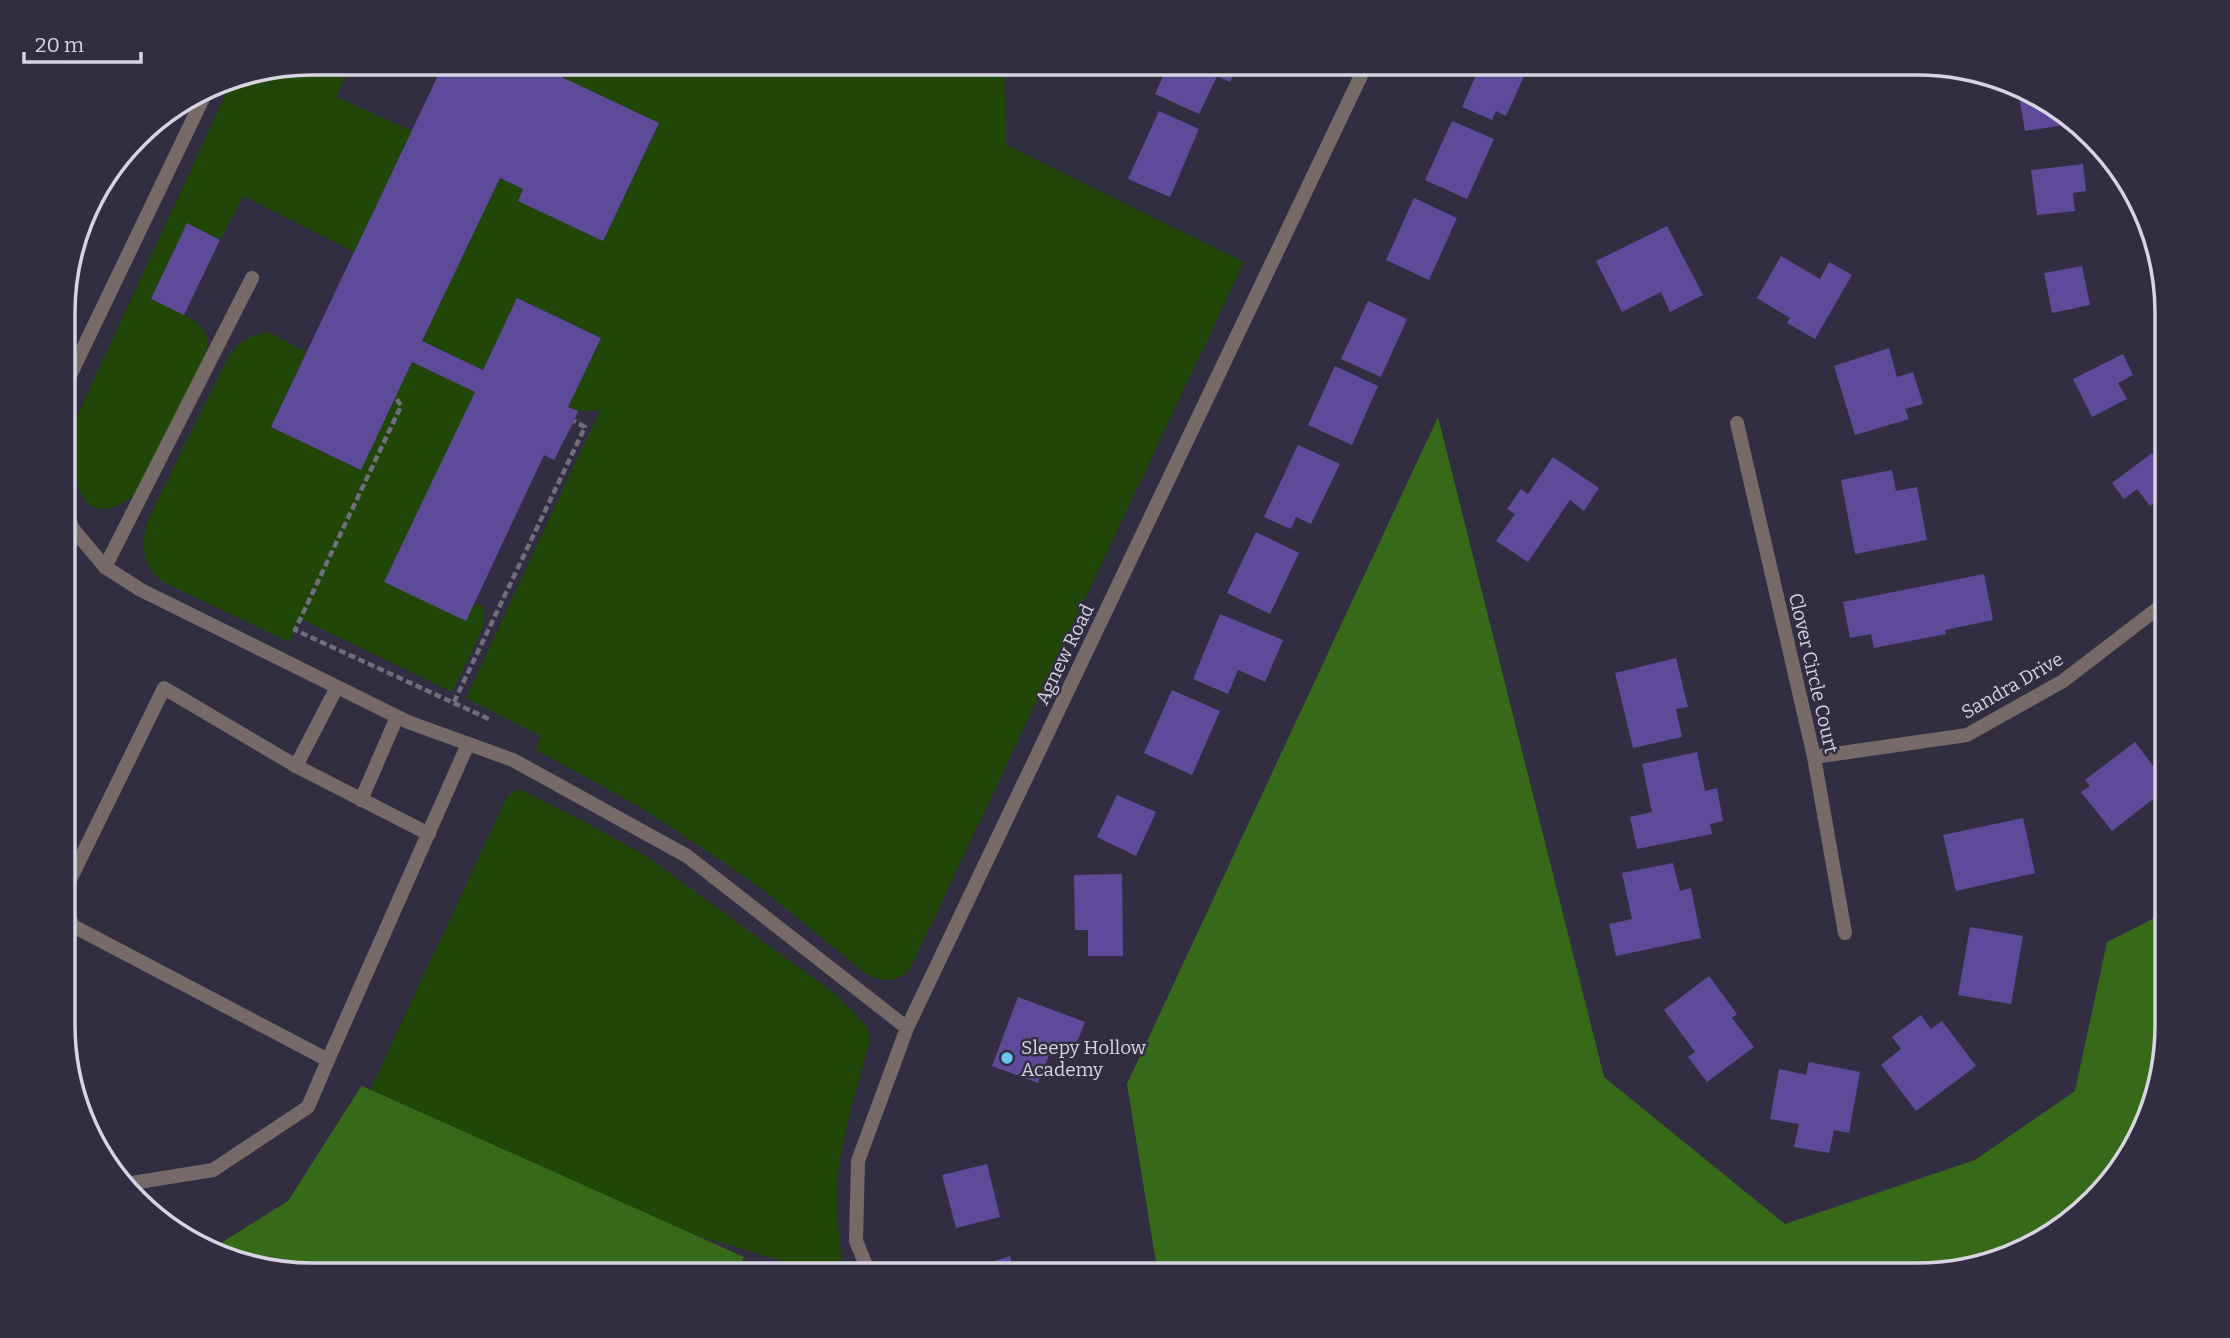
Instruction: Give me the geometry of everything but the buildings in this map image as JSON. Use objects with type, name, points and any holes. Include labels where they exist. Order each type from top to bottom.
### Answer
[{"type":"street","name":"Agnew Road","points":[[865,1263],[856,1241],[858,1161],[907,1028],[1361,75]]},
{"type":"street","points":[[75,365],[200,104]]},
{"type":"street","points":[[104,568],[251,278]]},
{"type":"street","name":"Clover Circle Court","points":[[1737,423],[1814,757],[1845,933]]},
{"type":"street","points":[[75,532],[104,568],[141,590],[397,717],[513,760],[687,856],[907,1028]]},
{"type":"street","name":"Sandra Drive","points":[[1814,757],[1967,735],[2063,681],[2154,611]]},
{"type":"street","points":[[296,766],[337,687]]},
{"type":"street","points":[[75,870],[164,688],[296,766],[429,834]]},
{"type":"street","points":[[361,800],[397,717]]},
{"type":"street","points":[[135,1183],[213,1170],[308,1107],[468,744]]},
{"type":"street","points":[[75,927],[328,1060]]},
{"type":"path","points":[[397,399],[401,406],[295,630],[502,725]]},
{"type":"path","points":[[435,732],[454,702],[585,427],[573,421]]},
{"type":"green space","points":[[346,75],[337,97],[412,131],[354,252],[243,196],[220,240],[187,224],[151,299],[199,325],[207,338],[205,355],[135,494],[114,507],[98,508],[86,501],[79,488],[75,471],[75,431],[78,414],[227,92],[251,83],[282,77]]},
{"type":"green space","points":[[557,75],[1004,75],[1006,145],[1244,262],[909,971],[898,978],[884,980],[866,974],[762,889],[722,861],[640,807],[536,750],[541,736],[466,698],[600,410],[578,411],[568,407],[601,338],[518,298],[483,370],[422,341],[500,178],[523,189],[518,201],[603,241],[659,124]]},
{"type":"green space","points":[[268,332],[306,352],[271,427],[360,470],[412,362],[475,392],[385,582],[484,607],[483,628],[452,692],[299,618],[289,642],[165,583],[148,564],[144,549],[147,522],[228,358],[245,340]]},
{"type":"green space","points":[[1438,417],[1604,1077],[1785,1224],[1975,1160],[2075,1091],[2107,942],[2154,918],[2154,1041],[2150,1072],[2137,1116],[2123,1144],[2106,1170],[2062,1214],[2008,1245],[1979,1255],[1948,1261],[1156,1262],[1127,1084]]},
{"type":"green space","points":[[521,790],[649,858],[835,994],[868,1029],[870,1040],[850,1113],[839,1169],[837,1206],[842,1263],[789,1263],[587,1203],[366,1099],[506,799],[513,791]]},
{"type":"green space","points":[[362,1085],[744,1257],[741,1263],[313,1263],[251,1255],[220,1244],[288,1201]]},
{"type":"place","name":"Sleepy Hollow Academy","points":[[1007,1058]]}]
